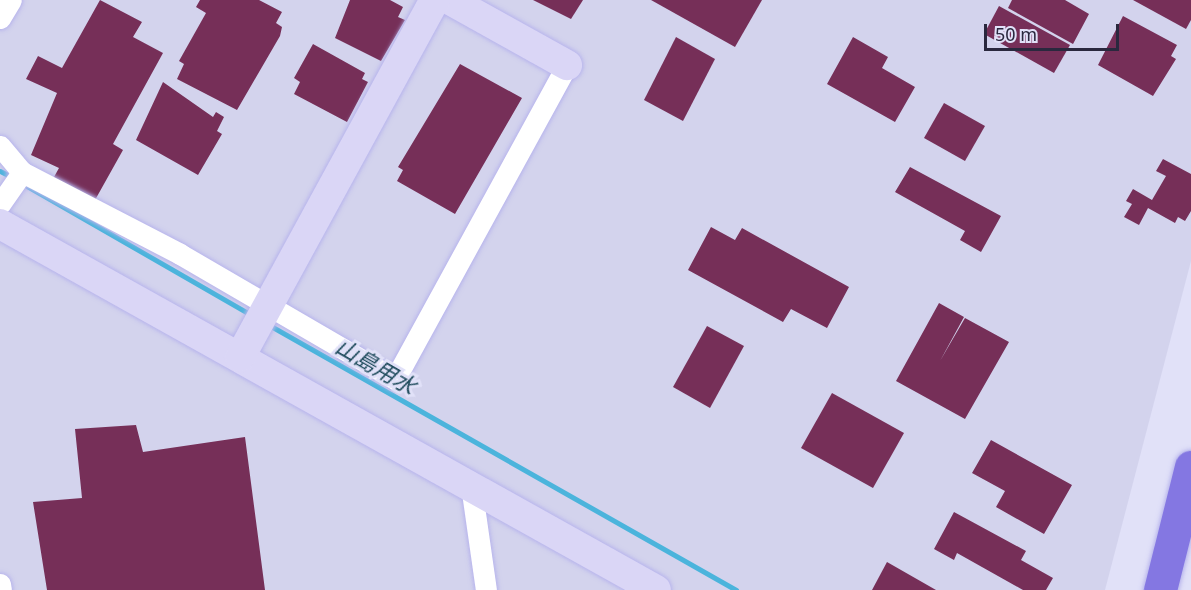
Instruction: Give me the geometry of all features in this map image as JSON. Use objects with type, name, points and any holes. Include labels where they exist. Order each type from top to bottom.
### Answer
[{"type":"highway","points":[[1160,590],[1191,467]]},
{"type":"street","points":[[0,18],[11,0]]},
{"type":"street","points":[[240,357],[435,0]]},
{"type":"street","points":[[0,147],[21,174],[269,304],[395,379],[567,65],[450,0]]},
{"type":"street","points":[[21,174],[2,208],[240,357],[656,590]]},
{"type":"street","points":[[471,485],[486,590]]},
{"type":"street","points":[[0,584],[1,590]]},
{"type":"shaded area","points":[[0,0],[1191,0],[1191,261],[1105,590],[0,590]]},
{"type":"building","points":[[100,0],[142,22],[133,37],[163,53],[113,144],[123,150],[90,209],[49,186],[59,168],[31,155],[57,93],[26,79],[38,56],[62,68]]},
{"type":"building","points":[[200,0],[259,0],[282,12],[276,23],[282,27],[280,36],[237,110],[177,79],[184,64],[179,61],[206,13],[196,7]]},
{"type":"building","points":[[350,0],[390,0],[403,7],[398,17],[405,20],[381,61],[335,38]]},
{"type":"building","points":[[533,0],[583,0],[571,19]]},
{"type":"building","points":[[651,0],[762,0],[735,47]]},
{"type":"building","points":[[1012,0],[1065,0],[1089,14],[1073,44],[1008,8]]},
{"type":"building","points":[[1133,0],[1191,0],[1191,20],[1186,29]]},
{"type":"building","points":[[999,6],[1070,45],[1054,73],[984,34]]},
{"type":"building","points":[[1123,16],[1177,45],[1171,56],[1176,59],[1153,96],[1098,65]]},
{"type":"building","points":[[676,37],[715,59],[683,121],[644,100]]},
{"type":"building","points":[[853,37],[888,57],[882,68],[915,87],[895,122],[827,84]]},
{"type":"building","points":[[313,44],[365,73],[362,79],[368,82],[347,122],[294,94],[300,82],[294,78]]},
{"type":"building","points":[[460,64],[522,98],[455,214],[397,181],[403,170],[398,167]]},
{"type":"building","points":[[163,82],[213,117],[216,112],[224,117],[217,131],[222,134],[198,175],[136,140]]},
{"type":"building","points":[[944,103],[985,126],[965,161],[924,138]]},
{"type":"building","points":[[1163,159],[1191,174],[1191,211],[1185,221],[1178,217],[1175,223],[1148,208],[1139,225],[1124,217],[1132,204],[1126,201],[1133,189],[1152,200],[1166,176],[1156,171]]},
{"type":"building","points":[[910,167],[1001,216],[981,252],[960,240],[965,231],[895,192]]},
{"type":"building","points":[[711,227],[735,240],[742,228],[849,287],[827,328],[791,309],[783,322],[688,270]]},
{"type":"building","points":[[939,303],[964,317],[940,361],[965,318],[1009,342],[965,419],[896,381]]},
{"type":"building","points":[[707,326],[744,346],[710,408],[673,387]]},
{"type":"building","points":[[832,393],[904,433],[873,488],[801,448]]},
{"type":"building","points":[[136,425],[143,452],[245,437],[265,590],[47,590],[33,502],[82,498],[75,429]]},
{"type":"building","points":[[991,440],[1072,485],[1044,534],[996,507],[1005,491],[972,473]]},
{"type":"building","points":[[954,512],[1026,551],[1021,560],[1053,578],[1046,590],[1023,590],[957,553],[954,560],[934,549]]},
{"type":"building","points":[[887,562],[936,590],[872,590]]},
{"type":"waterway","name":"山島用水","points":[[0,171],[12,177]]},
{"type":"waterway","name":"山島用水","points":[[27,186],[253,316]]},
{"type":"waterway","name":"山島用水","points":[[269,325],[736,590]]}]
